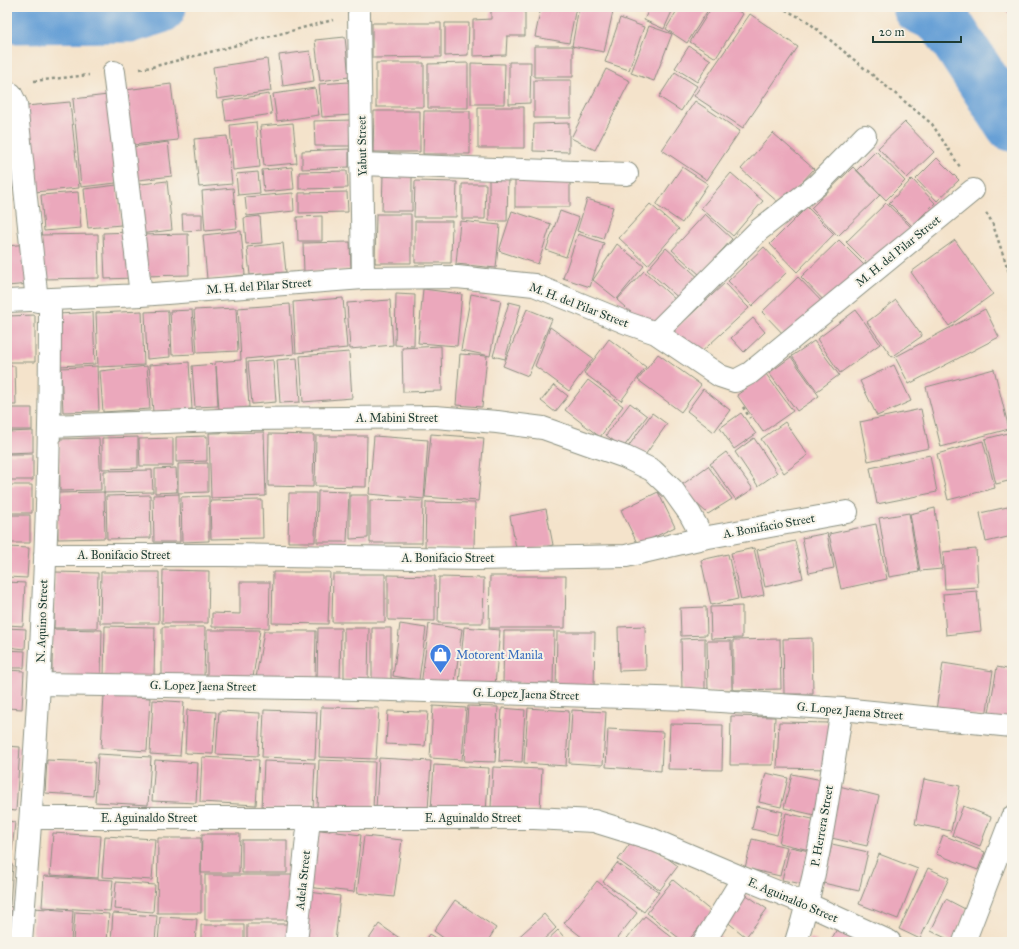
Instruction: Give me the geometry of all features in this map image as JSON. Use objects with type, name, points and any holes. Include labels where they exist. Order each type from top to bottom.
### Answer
[{"type":"street","name":"Yabut Street","points":[[359,14],[364,278]]},
{"type":"street","points":[[114,72],[141,295]]},
{"type":"street","name":"N. Aquino Street","points":[[7,93],[11,94],[16,104],[44,300],[50,426],[40,684],[21,942]]},
{"type":"street","points":[[656,333],[759,230],[817,185],[865,136]]},
{"type":"street","points":[[362,164],[627,174]]},
{"type":"street","name":"M. H. del Pilar Street","points":[[7,301],[141,295],[364,278],[457,277],[534,285],[627,323],[656,333],[720,376],[735,381],[750,373],[973,190]]},
{"type":"street","name":"A. Mabini Street","points":[[50,426],[250,419],[435,417],[497,422],[543,428],[625,457],[652,470],[672,489],[690,514],[703,538]]},
{"type":"street","name":"A. Bonifacio Street","points":[[45,555],[225,555],[475,559],[626,556],[703,538],[847,512]]},
{"type":"street","name":"G. Lopez Jaena Street","points":[[40,684],[367,689],[690,699],[842,709],[1012,726]]},
{"type":"street","name":"P. Herrera Street","points":[[796,942],[807,904],[818,856],[842,709]]},
{"type":"street","points":[[964,942],[1012,817]]},
{"type":"street","name":"E. Aguinaldo Street","points":[[31,818],[534,818],[594,821],[649,838],[807,904],[890,942]]},
{"type":"street","name":"Adela Street","points":[[296,942],[309,819]]},
{"type":"street","points":[[704,942],[743,878]]},
{"type":"path","points":[[780,7],[807,21],[932,124],[950,151],[992,222],[1012,281]]},
{"type":"path","points":[[30,81],[152,67],[359,14]]},
{"type":"building","points":[[491,7],[525,7],[525,36],[507,36],[506,55],[473,56],[473,20],[491,19]]},
{"type":"building","points":[[541,7],[576,7],[569,43],[535,37]]},
{"type":"building","points":[[579,7],[614,7],[604,52],[572,46]]},
{"type":"building","points":[[650,7],[674,7],[664,29],[644,20]]},
{"type":"building","points":[[679,7],[710,7],[687,43],[666,29]]},
{"type":"building","points":[[712,7],[731,7],[743,14],[716,58],[690,42]]},
{"type":"building","points":[[1001,7],[1012,7],[1012,16]]},
{"type":"building","points":[[750,14],[798,47],[743,128],[694,96]]},
{"type":"building","points":[[620,18],[644,27],[629,70],[605,62]]},
{"type":"building","points":[[372,23],[441,23],[441,57],[372,58]]},
{"type":"building","points":[[445,23],[469,23],[468,55],[445,56]]},
{"type":"building","points":[[649,26],[672,34],[654,81],[631,73]]},
{"type":"building","points":[[345,37],[349,77],[320,81],[315,40]]},
{"type":"building","points":[[534,46],[573,46],[573,77],[534,77]]},
{"type":"building","points":[[689,46],[711,60],[697,82],[675,68]]},
{"type":"building","points":[[310,51],[314,81],[283,86],[279,55]]},
{"type":"building","points":[[267,59],[271,91],[217,99],[213,67]]},
{"type":"building","points":[[509,62],[531,62],[530,103],[509,104]]},
{"type":"building","points":[[376,63],[424,63],[424,107],[376,107]]},
{"type":"building","points":[[468,63],[468,108],[428,108],[428,64]]},
{"type":"building","points":[[471,63],[505,64],[504,104],[471,104]]},
{"type":"building","points":[[606,69],[630,81],[595,150],[571,138]]},
{"type":"building","points":[[675,72],[697,86],[681,111],[659,97]]},
{"type":"building","points":[[534,80],[571,80],[571,118],[534,118]]},
{"type":"building","points":[[349,82],[351,115],[322,117],[319,84]]},
{"type":"building","points":[[171,84],[178,140],[124,146],[118,91]]},
{"type":"building","points":[[315,88],[319,115],[277,121],[273,94]]},
{"type":"building","points":[[269,94],[272,114],[226,121],[223,101]]},
{"type":"building","points":[[108,95],[116,183],[81,187],[73,99]]},
{"type":"building","points":[[695,101],[740,131],[707,180],[662,150]]},
{"type":"building","points":[[70,102],[79,188],[34,192],[26,106]]},
{"type":"building","points":[[478,107],[524,107],[524,148],[478,148]]},
{"type":"building","points":[[374,111],[420,111],[420,152],[373,152]]},
{"type":"building","points":[[424,111],[470,111],[470,154],[423,154]]},
{"type":"building","points":[[7,114],[15,188],[7,189]]},
{"type":"building","points":[[351,120],[351,146],[315,146],[314,121]]},
{"type":"building","points":[[256,122],[260,167],[233,170],[230,125]]},
{"type":"building","points":[[905,122],[934,152],[907,178],[878,148]]},
{"type":"building","points":[[293,123],[297,163],[264,166],[260,126]]},
{"type":"building","points":[[569,123],[569,152],[533,151],[534,124]]},
{"type":"building","points":[[773,133],[814,169],[781,205],[741,169]]},
{"type":"building","points":[[227,136],[232,184],[199,187],[194,139]]},
{"type":"building","points":[[168,142],[172,176],[130,181],[126,148]]},
{"type":"building","points":[[349,149],[349,167],[302,169],[302,151]]},
{"type":"building","points":[[876,151],[905,181],[886,200],[857,170]]},
{"type":"building","points":[[937,158],[959,180],[937,201],[916,179]]},
{"type":"building","points":[[292,167],[294,189],[264,192],[262,170]]},
{"type":"building","points":[[682,167],[708,184],[682,223],[656,205]]},
{"type":"building","points":[[853,167],[880,195],[838,236],[811,208]]},
{"type":"building","points":[[347,171],[348,188],[299,189],[299,172]]},
{"type":"building","points":[[258,172],[260,193],[238,195],[236,174]]},
{"type":"building","points":[[731,173],[763,201],[733,236],[701,208]]},
{"type":"building","points":[[383,174],[412,174],[412,211],[382,211]]},
{"type":"building","points":[[515,176],[570,176],[570,207],[515,207]]},
{"type":"building","points":[[489,177],[508,177],[507,221],[489,221]]},
{"type":"building","points":[[912,179],[935,203],[912,226],[889,203]]},
{"type":"building","points":[[167,181],[172,230],[139,234],[133,185]]},
{"type":"building","points":[[415,181],[457,182],[456,217],[414,217]]},
{"type":"building","points":[[462,184],[486,184],[485,219],[462,219]]},
{"type":"building","points":[[117,185],[121,225],[88,228],[84,189]]},
{"type":"building","points":[[233,188],[237,228],[205,231],[202,191]]},
{"type":"building","points":[[78,192],[81,228],[44,231],[41,195]]},
{"type":"building","points":[[347,192],[348,212],[299,213],[299,193]]},
{"type":"building","points":[[293,193],[294,211],[247,216],[245,197]]},
{"type":"building","points":[[587,199],[613,207],[603,239],[577,231]]},
{"type":"building","points":[[886,203],[911,227],[871,267],[846,242]]},
{"type":"building","points":[[650,204],[679,229],[648,265],[619,238]]},
{"type":"building","points":[[807,207],[834,234],[797,272],[770,244]]},
{"type":"building","points":[[512,211],[551,224],[538,264],[499,251]]},
{"type":"building","points":[[560,211],[579,218],[566,257],[546,250]]},
{"type":"building","points":[[182,214],[202,214],[202,230],[183,231]]},
{"type":"building","points":[[376,214],[411,214],[411,263],[375,263]]},
{"type":"building","points":[[705,214],[732,239],[700,275],[672,250]]},
{"type":"building","points":[[260,216],[262,243],[246,244],[244,218]]},
{"type":"building","points":[[322,216],[322,241],[298,241],[297,217]]},
{"type":"building","points":[[415,221],[452,221],[451,263],[415,263]]},
{"type":"building","points":[[460,221],[500,225],[496,268],[456,264]]},
{"type":"building","points":[[241,231],[245,275],[207,279],[203,235]]},
{"type":"building","points":[[132,232],[134,278],[105,279],[103,233]]},
{"type":"building","points":[[98,234],[99,278],[42,279],[41,235]]},
{"type":"building","points":[[188,234],[189,275],[141,276],[140,235]]},
{"type":"building","points":[[578,234],[604,243],[590,287],[563,278]]},
{"type":"building","points":[[839,240],[867,268],[829,306],[801,277]]},
{"type":"building","points":[[955,240],[993,294],[949,326],[911,272]]},
{"type":"building","points":[[350,242],[351,269],[304,272],[303,243]]},
{"type":"building","points":[[283,243],[286,272],[250,275],[247,247]]},
{"type":"building","points":[[27,244],[30,284],[7,286],[7,246]]},
{"type":"building","points":[[617,244],[644,266],[617,299],[593,280]]},
{"type":"building","points":[[764,247],[787,272],[752,306],[728,281]]},
{"type":"building","points":[[666,248],[701,280],[682,301],[647,270]]},
{"type":"building","points":[[644,271],[677,301],[651,330],[617,300]]},
{"type":"building","points":[[798,277],[824,304],[788,339],[762,312]]},
{"type":"building","points":[[725,283],[749,308],[696,357],[672,332]]},
{"type":"building","points":[[423,289],[462,294],[457,346],[418,343]]},
{"type":"building","points":[[396,294],[415,295],[414,346],[395,345]]},
{"type":"building","points":[[471,294],[501,300],[490,356],[461,350]]},
{"type":"building","points":[[343,298],[347,348],[296,353],[293,302]]},
{"type":"building","points":[[390,300],[393,345],[350,349],[347,303]]},
{"type":"building","points":[[896,300],[922,336],[892,357],[867,322]]},
{"type":"building","points":[[509,302],[521,305],[505,359],[493,356]]},
{"type":"building","points":[[290,304],[294,354],[246,359],[249,407],[219,410],[216,366],[218,406],[195,407],[192,366],[241,360],[238,308]]},
{"type":"building","points":[[236,308],[238,351],[197,353],[194,310]]},
{"type":"building","points":[[527,309],[552,319],[528,376],[503,366]]},
{"type":"building","points":[[985,309],[999,337],[909,384],[895,357]]},
{"type":"building","points":[[192,310],[195,354],[172,355],[170,311]]},
{"type":"building","points":[[856,310],[880,344],[840,373],[817,339]]},
{"type":"building","points":[[142,311],[144,365],[98,367],[96,313]]},
{"type":"building","points":[[168,311],[170,357],[147,359],[145,312]]},
{"type":"building","points":[[93,312],[95,364],[60,366],[58,314]]},
{"type":"building","points":[[35,315],[35,362],[7,362],[7,316]]},
{"type":"building","points":[[753,318],[765,332],[744,352],[731,338]]},
{"type":"building","points":[[550,327],[593,358],[569,391],[535,366]]},
{"type":"building","points":[[609,339],[646,367],[621,401],[584,373]]},
{"type":"building","points":[[814,341],[839,375],[817,391],[792,356]]},
{"type":"building","points":[[441,346],[442,391],[403,392],[402,348]]},
{"type":"building","points":[[349,352],[352,398],[303,402],[300,356]]},
{"type":"building","points":[[460,354],[487,356],[482,407],[456,405]]},
{"type":"building","points":[[658,354],[701,385],[681,412],[638,380]]},
{"type":"building","points":[[791,357],[819,396],[797,411],[769,373]]},
{"type":"building","points":[[297,358],[300,402],[280,403],[277,360]]},
{"type":"building","points":[[273,360],[276,402],[252,404],[248,362]]},
{"type":"building","points":[[189,362],[192,409],[153,412],[149,365]]},
{"type":"building","points":[[894,365],[911,401],[877,416],[860,381]]},
{"type":"building","points":[[7,366],[15,366],[16,405],[7,405]]},
{"type":"building","points":[[97,366],[99,411],[63,412],[61,368]]},
{"type":"building","points":[[147,366],[150,409],[103,412],[100,371]]},
{"type":"building","points":[[994,369],[1009,429],[941,447],[926,387]]},
{"type":"building","points":[[766,374],[793,411],[763,432],[737,395]]},
{"type":"building","points":[[588,380],[623,406],[600,437],[565,410]]},
{"type":"building","points":[[554,385],[568,396],[555,412],[541,401]]},
{"type":"building","points":[[703,389],[730,410],[714,432],[687,411]]},
{"type":"building","points":[[630,403],[647,416],[623,448],[606,435]]},
{"type":"building","points":[[7,408],[32,408],[32,430],[7,430]]},
{"type":"building","points":[[921,409],[929,448],[868,461],[860,422]]},
{"type":"building","points":[[652,413],[667,424],[643,458],[628,447]]},
{"type":"building","points":[[741,413],[756,434],[734,449],[720,428]]},
{"type":"building","points":[[785,422],[808,455],[784,473],[761,439]]},
{"type":"building","points":[[33,431],[33,452],[7,453],[7,432]]},
{"type":"building","points":[[264,432],[266,496],[211,498],[209,433]]},
{"type":"building","points":[[1012,432],[1012,480],[996,484],[985,439]]},
{"type":"building","points":[[269,434],[314,435],[313,487],[268,486]]},
{"type":"building","points":[[431,434],[484,438],[478,501],[425,497]]},
{"type":"building","points":[[207,436],[207,461],[176,462],[176,437]]},
{"type":"building","points":[[316,436],[367,436],[366,487],[315,486]]},
{"type":"building","points":[[374,436],[428,440],[424,499],[369,494]]},
{"type":"building","points":[[138,437],[138,468],[102,469],[102,438]]},
{"type":"building","points":[[99,438],[101,490],[60,491],[59,439]]},
{"type":"building","points":[[173,438],[173,466],[140,466],[139,439]]},
{"type":"building","points":[[754,438],[777,473],[758,486],[735,452]]},
{"type":"building","points":[[983,441],[995,488],[948,500],[937,454]]},
{"type":"building","points":[[726,452],[753,489],[736,500],[710,464]]},
{"type":"building","points":[[7,454],[33,454],[33,480],[7,480]]},
{"type":"building","points":[[930,455],[937,492],[877,504],[870,468]]},
{"type":"building","points":[[208,463],[208,492],[178,493],[178,464]]},
{"type":"building","points":[[708,466],[732,499],[708,514],[679,487]]},
{"type":"building","points":[[176,468],[177,492],[155,493],[155,469]]},
{"type":"building","points":[[152,470],[153,492],[104,493],[104,471]]},
{"type":"building","points":[[7,485],[32,485],[32,513],[7,513]]},
{"type":"building","points":[[318,491],[349,492],[347,542],[317,542]]},
{"type":"building","points":[[104,492],[105,538],[58,539],[57,493]]},
{"type":"building","points":[[658,492],[675,527],[638,545],[621,510]]},
{"type":"building","points":[[289,493],[316,493],[315,542],[288,542]]},
{"type":"building","points":[[179,494],[180,542],[154,542],[153,495]]},
{"type":"building","points":[[150,495],[151,538],[107,539],[106,496]]},
{"type":"building","points":[[350,495],[368,495],[368,538],[350,539]]},
{"type":"building","points":[[209,496],[209,541],[182,542],[181,497]]},
{"type":"building","points":[[262,500],[263,538],[211,539],[210,501]]},
{"type":"building","points":[[370,500],[423,501],[422,543],[370,543]]},
{"type":"building","points":[[426,502],[475,503],[474,548],[425,548]]},
{"type":"building","points":[[1012,506],[1012,536],[986,542],[980,513]]},
{"type":"building","points":[[935,508],[942,569],[920,571],[910,514]]},
{"type":"building","points":[[546,509],[553,545],[517,553],[510,516]]},
{"type":"building","points":[[909,513],[919,572],[889,577],[879,518]]},
{"type":"building","points":[[7,515],[30,515],[30,543],[7,543]]},
{"type":"building","points":[[876,524],[887,579],[841,589],[829,534]]},
{"type":"building","points":[[827,533],[834,568],[809,573],[802,538]]},
{"type":"building","points":[[795,541],[803,578],[765,587],[757,550]]},
{"type":"building","points":[[7,547],[29,548],[27,578],[7,577]]},
{"type":"building","points":[[754,548],[764,595],[741,600],[731,553]]},
{"type":"building","points":[[976,549],[978,587],[945,589],[943,552]]},
{"type":"building","points":[[728,554],[738,599],[711,605],[701,560]]},
{"type":"building","points":[[163,570],[209,571],[208,623],[162,623]]},
{"type":"building","points":[[55,572],[98,573],[97,628],[54,628]]},
{"type":"building","points":[[101,572],[159,572],[159,623],[100,623]]},
{"type":"building","points":[[273,572],[330,572],[328,624],[272,623]]},
{"type":"building","points":[[333,574],[385,574],[385,622],[332,622]]},
{"type":"building","points":[[388,575],[435,576],[435,621],[388,620]]},
{"type":"building","points":[[490,576],[566,576],[565,628],[489,628]]},
{"type":"building","points":[[439,577],[484,578],[483,623],[438,623]]},
{"type":"building","points":[[7,582],[25,583],[23,626],[7,625]]},
{"type":"building","points":[[240,582],[270,582],[269,628],[212,627],[212,613],[240,614]]},
{"type":"building","points":[[977,591],[981,631],[946,635],[943,594]]},
{"type":"building","points":[[742,606],[742,638],[711,639],[710,607]]},
{"type":"building","points":[[706,607],[707,635],[681,636],[680,608]]},
{"type":"building","points":[[400,624],[426,628],[419,680],[393,676]]},
{"type":"building","points":[[429,624],[462,629],[454,689],[421,685]]},
{"type":"building","points":[[105,626],[155,627],[154,677],[104,677]]},
{"type":"building","points":[[645,626],[646,670],[619,671],[618,627]]},
{"type":"building","points":[[162,627],[205,627],[204,679],[162,678]]},
{"type":"building","points":[[464,627],[500,630],[495,685],[459,683]]},
{"type":"building","points":[[7,628],[26,629],[25,649],[7,647]]},
{"type":"building","points":[[318,628],[341,628],[340,681],[317,681]]},
{"type":"building","points":[[344,628],[369,628],[368,680],[344,679]]},
{"type":"building","points":[[372,628],[391,628],[391,681],[372,681]]},
{"type":"building","points":[[52,629],[102,630],[101,678],[52,677]]},
{"type":"building","points":[[207,630],[260,630],[253,678],[207,677]]},
{"type":"building","points":[[264,631],[316,631],[315,679],[256,678]]},
{"type":"building","points":[[504,631],[554,631],[553,683],[503,683]]},
{"type":"building","points":[[557,632],[595,632],[594,688],[556,688]]},
{"type":"building","points":[[705,638],[705,690],[682,691],[681,639]]},
{"type":"building","points":[[812,638],[813,694],[784,694],[783,639]]},
{"type":"building","points":[[780,639],[781,689],[733,690],[733,640]]},
{"type":"building","points":[[707,641],[731,641],[732,690],[708,691]]},
{"type":"building","points":[[7,650],[25,651],[24,668],[7,668]]},
{"type":"building","points":[[943,663],[993,671],[986,717],[936,710]]},
{"type":"building","points":[[997,667],[1012,670],[1012,723],[988,719]]},
{"type":"building","points":[[7,670],[24,671],[22,709],[7,708]]},
{"type":"building","points":[[104,695],[150,698],[147,751],[101,748]]},
{"type":"building","points":[[153,700],[184,702],[180,756],[150,754]]},
{"type":"building","points":[[433,706],[466,708],[462,760],[430,758]]},
{"type":"building","points":[[468,706],[498,707],[495,762],[464,761]]},
{"type":"building","points":[[321,707],[379,708],[376,759],[319,757]]},
{"type":"building","points":[[502,708],[525,710],[522,762],[499,761]]},
{"type":"building","points":[[528,708],[569,711],[566,766],[524,763]]},
{"type":"building","points":[[187,710],[216,712],[213,754],[185,753]]},
{"type":"building","points":[[264,710],[317,712],[315,759],[262,757]]},
{"type":"building","points":[[572,710],[606,712],[603,765],[569,763]]},
{"type":"building","points":[[219,711],[260,713],[258,756],[216,754]]},
{"type":"building","points":[[388,711],[428,712],[425,746],[386,744]]},
{"type":"building","points":[[731,716],[775,717],[773,765],[730,765]]},
{"type":"building","points":[[779,722],[830,723],[828,769],[777,768]]},
{"type":"building","points":[[670,724],[723,725],[722,770],[668,769]]},
{"type":"building","points":[[608,729],[663,732],[661,771],[606,767]]},
{"type":"building","points":[[7,746],[20,747],[16,811],[7,810]]},
{"type":"building","points":[[98,754],[151,757],[148,805],[95,802]]},
{"type":"building","points":[[202,757],[259,760],[256,805],[200,802]]},
{"type":"building","points":[[379,758],[431,761],[428,811],[376,808]]},
{"type":"building","points":[[47,760],[95,762],[93,796],[45,793]]},
{"type":"building","points":[[155,760],[198,763],[196,803],[152,801]]},
{"type":"building","points":[[319,760],[375,762],[373,809],[317,807]]},
{"type":"building","points":[[264,761],[315,763],[313,810],[262,809]]},
{"type":"building","points":[[434,765],[489,768],[486,812],[431,809]]},
{"type":"building","points":[[493,767],[542,769],[540,811],[491,808]]},
{"type":"building","points":[[766,773],[788,778],[781,807],[759,802]]},
{"type":"building","points":[[792,774],[827,781],[819,816],[784,808]]},
{"type":"building","points":[[924,779],[960,786],[951,831],[915,824]]},
{"type":"building","points":[[839,786],[879,796],[867,846],[827,837]]},
{"type":"building","points":[[757,806],[783,812],[777,835],[752,829]]},
{"type":"building","points":[[963,806],[991,817],[980,846],[952,835]]},
{"type":"building","points":[[786,813],[821,821],[814,851],[779,843]]},
{"type":"building","points":[[7,821],[15,822],[11,862],[7,862]]},
{"type":"building","points":[[313,829],[361,835],[354,892],[306,887]]},
{"type":"building","points":[[53,833],[101,836],[98,878],[50,875]]},
{"type":"building","points":[[202,834],[240,834],[239,873],[201,873]]},
{"type":"building","points":[[636,835],[678,866],[660,890],[618,860]]},
{"type":"building","points":[[943,835],[985,852],[978,870],[936,854]]},
{"type":"building","points":[[105,836],[155,839],[152,880],[102,877]]},
{"type":"building","points":[[364,836],[402,840],[394,897],[357,893]]},
{"type":"building","points":[[158,838],[201,838],[201,913],[157,913]]},
{"type":"building","points":[[752,839],[787,847],[780,876],[745,868]]},
{"type":"building","points":[[242,840],[287,840],[287,873],[242,873]]},
{"type":"building","points":[[832,844],[868,852],[859,891],[823,883]]},
{"type":"building","points":[[790,847],[814,852],[807,885],[782,880]]},
{"type":"building","points":[[879,854],[918,869],[898,919],[859,904]]},
{"type":"building","points":[[617,863],[659,892],[644,912],[603,882]]},
{"type":"building","points":[[7,865],[13,865],[10,905],[7,905]]},
{"type":"building","points":[[928,868],[949,878],[920,939],[899,929]]},
{"type":"building","points":[[205,875],[292,875],[292,920],[205,920]]},
{"type":"building","points":[[44,876],[113,880],[110,911],[42,907]]},
{"type":"building","points":[[673,880],[712,912],[687,942],[684,942],[647,913]]},
{"type":"building","points":[[597,881],[637,913],[614,942],[588,942],[564,923]]},
{"type":"building","points":[[116,882],[155,885],[153,912],[114,909]]},
{"type":"building","points":[[309,892],[340,896],[335,942],[303,942]]},
{"type":"building","points":[[745,894],[767,909],[746,937],[725,920]]},
{"type":"building","points":[[946,899],[967,910],[952,941],[931,931]]},
{"type":"building","points":[[455,900],[496,928],[487,942],[449,942],[434,931]]},
{"type":"building","points":[[7,906],[12,907],[9,942],[7,942]]},
{"type":"building","points":[[34,908],[73,911],[71,942],[32,942]]},
{"type":"building","points":[[75,912],[109,914],[107,942],[73,942]]},
{"type":"building","points":[[113,913],[157,916],[155,942],[111,942]]},
{"type":"building","points":[[544,914],[556,928],[541,942],[513,942]]},
{"type":"building","points":[[645,916],[678,942],[632,942],[627,938]]},
{"type":"building","points":[[160,917],[197,919],[195,942],[158,942]]},
{"type":"building","points":[[247,924],[291,924],[291,942],[247,942]]},
{"type":"building","points":[[379,924],[401,939],[399,942],[374,942],[369,939]]},
{"type":"building","points":[[201,925],[244,925],[244,942],[201,942]]},
{"type":"building","points":[[839,925],[870,942],[830,942]]},
{"type":"building","points":[[558,930],[568,942],[545,942]]},
{"type":"building","points":[[715,933],[726,942],[709,942]]},
{"type":"building","points":[[429,934],[442,942],[424,942]]},
{"type":"building","points":[[811,938],[818,942],[808,942]]},
{"type":"waterway","points":[[7,17],[132,16],[160,7]]},
{"type":"waterway","points":[[919,7],[942,18],[1012,125]]},
{"type":"place","name":"Motorent Manila","points":[[440,674]]}]
